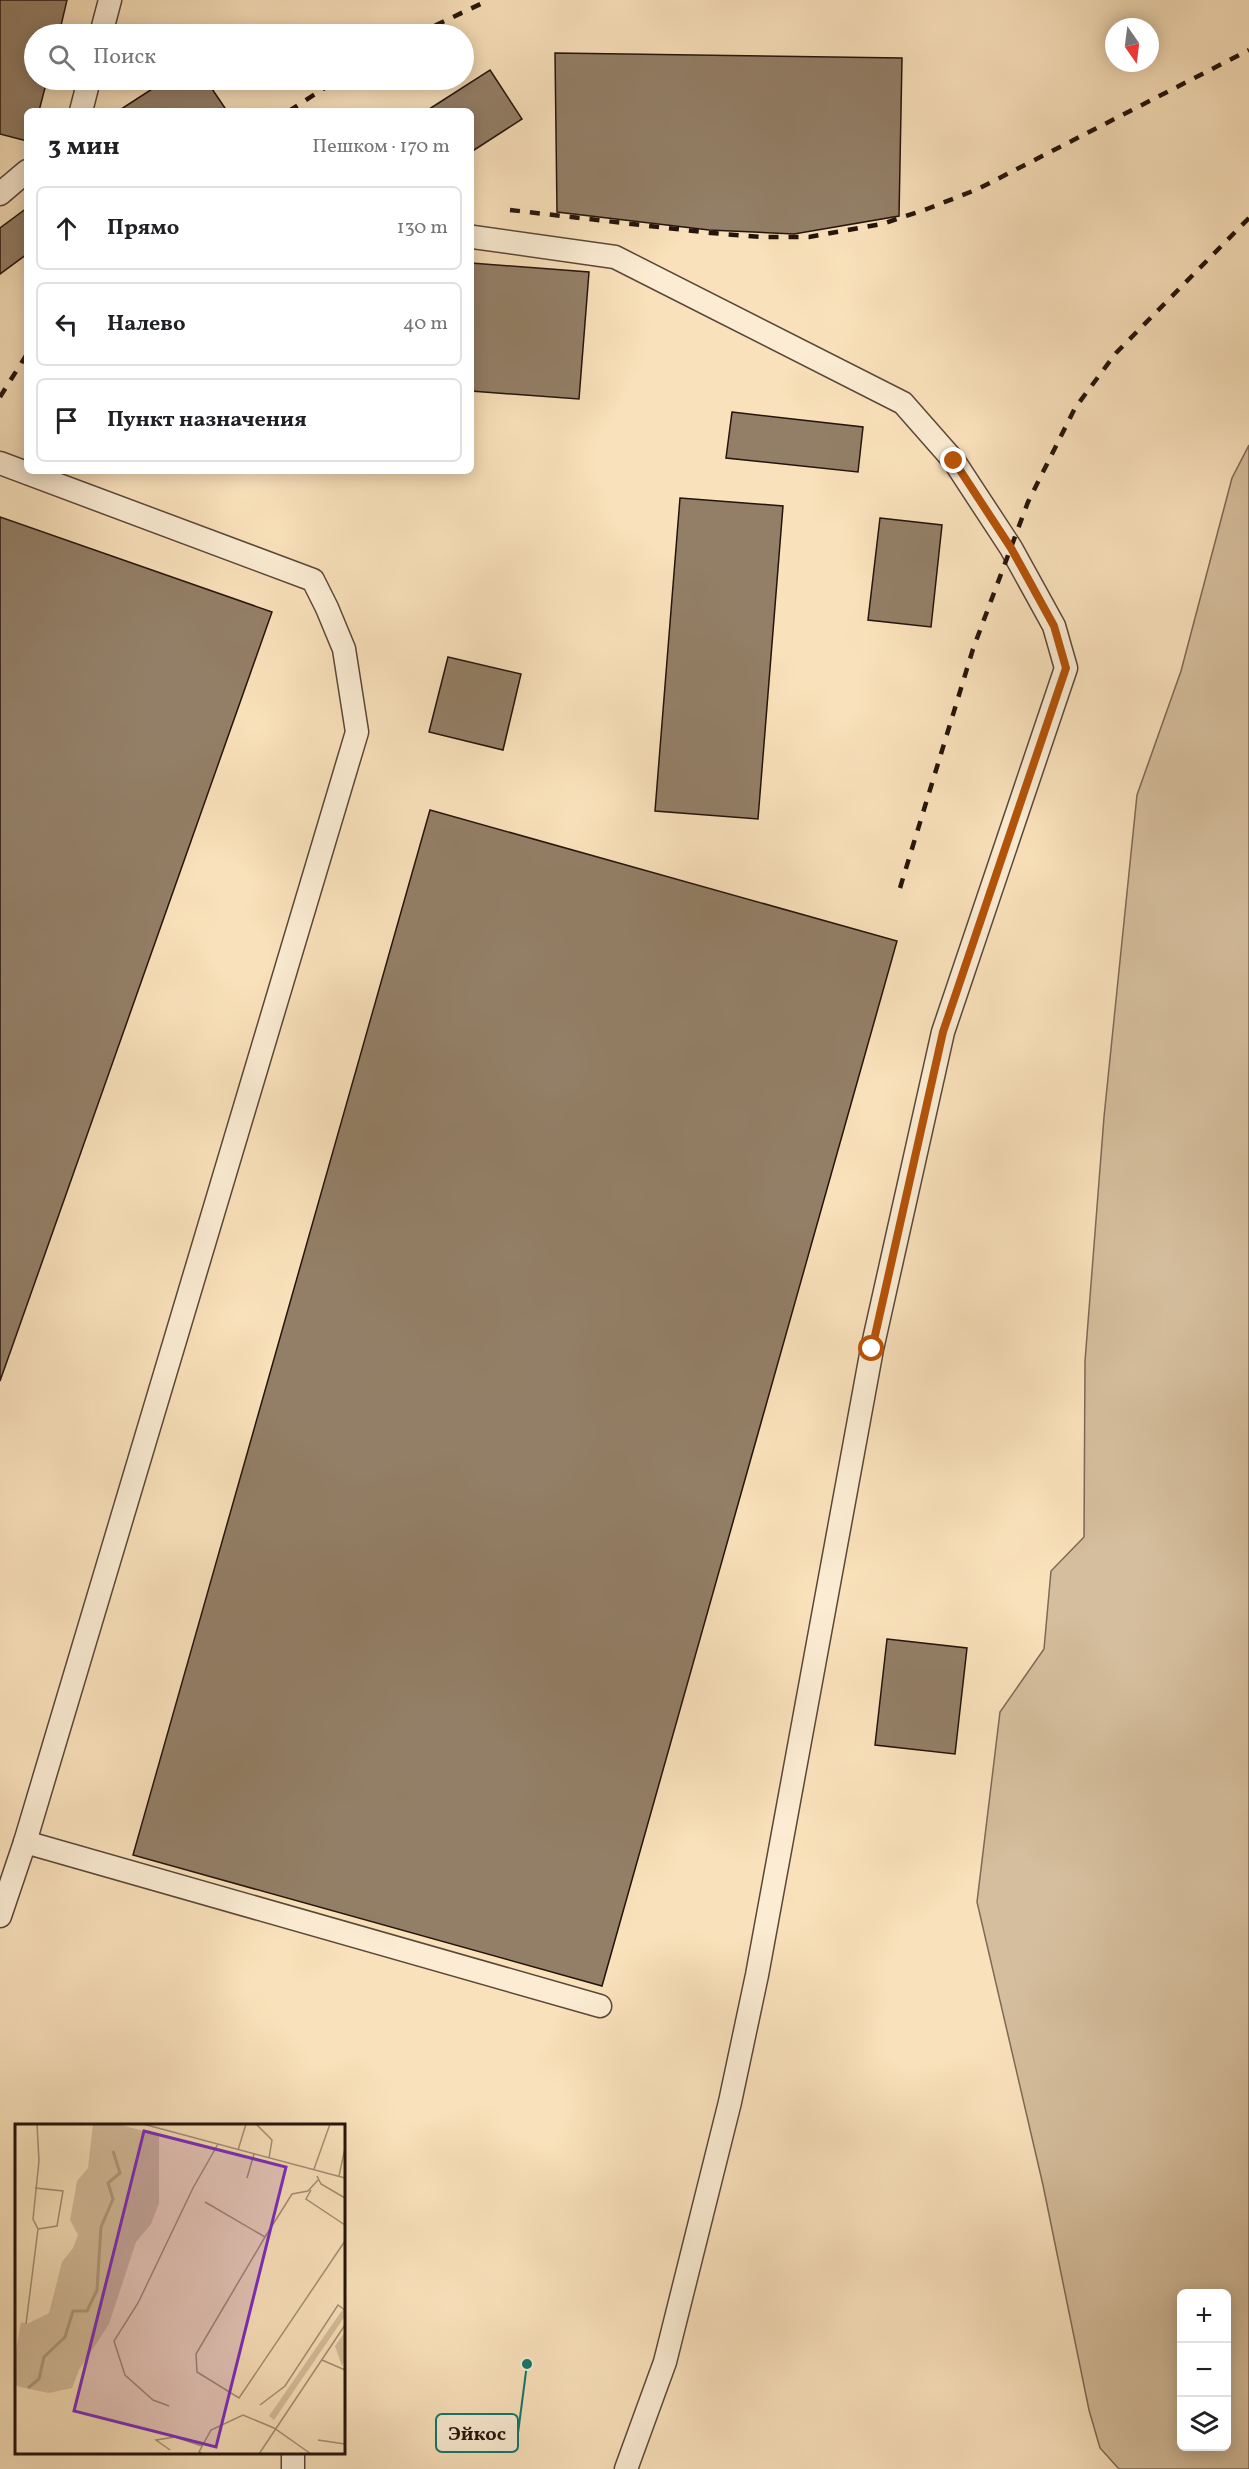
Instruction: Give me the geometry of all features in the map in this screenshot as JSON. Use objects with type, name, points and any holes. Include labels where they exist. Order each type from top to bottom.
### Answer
[{"type":"lane","points":[[104,24],[110,0]]},
{"type":"lane","points":[[82,108],[86,90]]},
{"type":"lane","points":[[0,194],[24,174]]},
{"type":"lane","points":[[474,237],[615,257],[903,403],[954,461],[1011,548],[1054,626],[1066,668],[943,1032],[872,1349],[757,1975],[730,2102],[665,2362],[626,2469]]},
{"type":"lane","points":[[0,463],[24,472]]},
{"type":"lane","points":[[0,1916],[25,1842],[357,732],[344,649],[313,580],[29,474]]},
{"type":"lane","points":[[25,1842],[600,2006]]},
{"type":"shaded area","points":[[1249,445],[1249,2469],[1119,2469],[1100,2448],[1089,2410],[1043,2185],[977,1902],[1000,1712],[1044,1649],[1051,1571],[1084,1537],[1085,1361],[1104,1117],[1137,795],[1181,671],[1232,478]]},
{"type":"building","points":[[0,0],[67,0],[61,24],[24,24],[24,90],[44,90],[40,108],[24,108],[24,140],[0,134]]},
{"type":"building","points":[[555,53],[902,58],[899,216],[794,234],[709,230],[557,212]]},
{"type":"building","points":[[490,70],[522,119],[474,150],[474,108],[431,108],[459,90],[474,90],[474,80]]},
{"type":"building","points":[[151,90],[213,90],[225,108],[123,108]]},
{"type":"building","points":[[24,210],[24,256],[0,274],[0,228]]},
{"type":"building","points":[[474,263],[589,272],[579,399],[474,391]]},
{"type":"building","points":[[732,412],[863,427],[858,472],[726,458]]},
{"type":"building","points":[[680,498],[783,506],[758,819],[655,811]]},
{"type":"building","points":[[0,517],[272,612],[0,1381]]},
{"type":"building","points":[[880,518],[942,525],[931,627],[868,620]]},
{"type":"building","points":[[448,657],[521,674],[503,750],[429,732]]},
{"type":"building","points":[[430,810],[897,941],[602,1986],[133,1855]]},
{"type":"building","points":[[887,1639],[967,1648],[955,1754],[875,1745]]},
{"type":"railway","points":[[438,24],[489,0]]},
{"type":"railway","points":[[510,210],[761,237],[809,237],[882,224],[978,189],[1249,50]]},
{"type":"railway","points":[[294,108],[322,90]]},
{"type":"railway","points":[[900,888],[973,649],[1028,502],[1075,408],[1116,353],[1249,218]]},
{"type":"railway","points":[[0,397],[24,359]]},
{"type":"place","name":"Эйкос","points":[[527,2364]]},
{"type":"route","points":[[872,1349],[943,1032],[1066,668],[1054,626],[1011,548],[954,461]]}]
